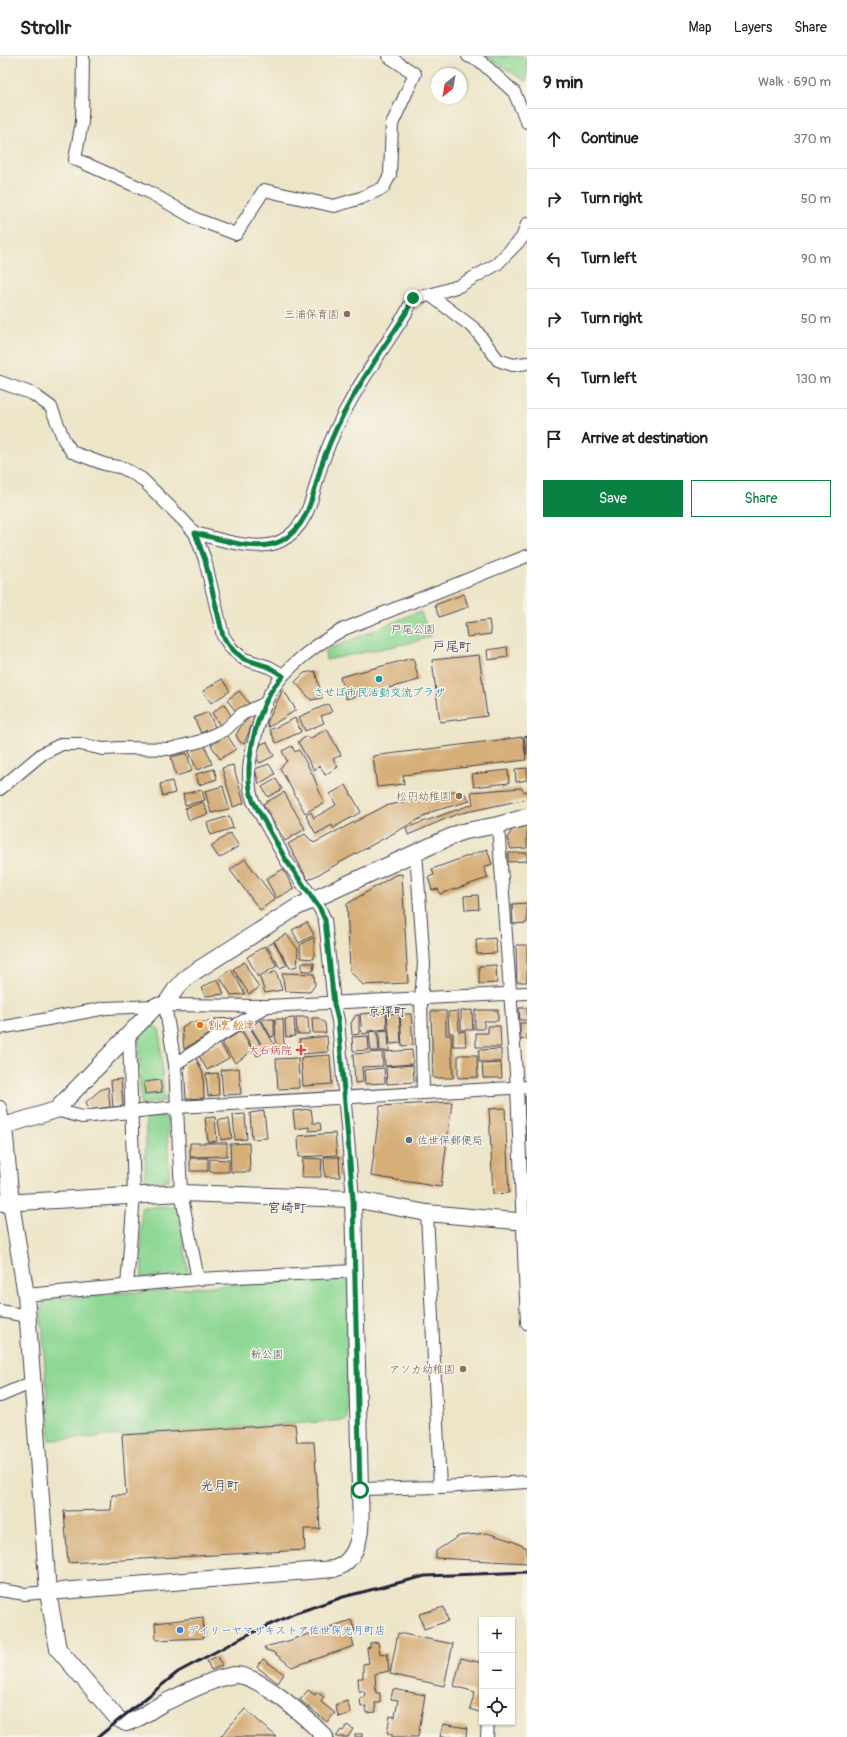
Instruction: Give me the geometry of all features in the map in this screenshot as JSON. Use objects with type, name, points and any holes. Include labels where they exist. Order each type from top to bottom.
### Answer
[{"type":"street","points":[[84,56],[82,122],[75,159],[147,191],[196,219],[236,234],[264,190],[334,206],[361,198],[383,188],[390,175],[392,124],[415,74],[388,56]]},
{"type":"street","points":[[468,56],[480,61],[514,92],[527,122]]},
{"type":"street","points":[[195,533],[253,547],[280,541],[297,530],[311,506],[324,458],[342,415],[406,313],[413,298],[430,295],[460,286],[497,264],[522,238],[527,224]]},
{"type":"street","points":[[430,295],[475,329],[498,360],[513,365],[527,363]]},
{"type":"street","points":[[0,382],[26,391],[39,398],[50,407],[64,440],[72,452],[104,464],[123,468],[142,479],[195,533],[205,560],[223,636],[232,649],[244,659],[269,667],[283,676]]},
{"type":"street","points":[[1,1591],[25,1594],[334,1569],[347,1561],[354,1552],[360,1537],[360,1490],[353,1199],[338,1020],[334,1004],[325,920],[286,860],[253,801],[248,777],[251,755],[270,692],[283,676],[321,642],[344,629],[527,556]]},
{"type":"street","points":[[0,789],[42,754],[62,744],[80,744],[103,749],[170,749],[207,738],[226,729],[242,714],[266,703]]},
{"type":"street","points":[[2,1126],[56,1110],[188,976],[297,907],[461,832],[498,825],[527,817]]},
{"type":"street","points":[[498,825],[510,995],[522,1087],[527,1323]]},
{"type":"street","points":[[416,852],[424,964],[421,999],[423,1093]]},
{"type":"street","points":[[0,1028],[106,1008],[334,1004],[527,993]]},
{"type":"street","points":[[160,1006],[175,1064],[181,1193],[198,1279]]},
{"type":"street","points":[[175,1064],[267,1006]]},
{"type":"street","points":[[128,1286],[134,1195],[130,1034]]},
{"type":"street","points":[[56,1110],[82,1117],[177,1107],[522,1087]]},
{"type":"street","points":[[0,1107],[6,1203],[26,1295],[48,1592],[58,1649],[117,1718],[126,1723],[136,1721],[164,1702],[211,1682],[236,1675],[250,1679],[279,1696],[313,1724],[325,1737]]},
{"type":"street","points":[[6,1203],[181,1193],[353,1199],[427,1213],[525,1222]]},
{"type":"street","points":[[427,1213],[440,1487]]},
{"type":"street","points":[[26,1295],[198,1279],[355,1271]]},
{"type":"street","points":[[0,1311],[27,1316]]},
{"type":"street","points":[[0,1396],[32,1382]]},
{"type":"street","points":[[360,1490],[527,1482]]},
{"type":"street","points":[[487,1737],[488,1725]]},
{"type":"green space","points":[[485,56],[523,56],[527,59],[527,80],[526,81]]},
{"type":"green space","name":"戸尾公園","points":[[421,612],[430,636],[414,642],[326,660],[325,651],[415,613]]},
{"type":"green space","points":[[153,1026],[159,1029],[160,1034],[164,1101],[141,1104],[138,1041],[146,1029]]},
{"type":"green space","points":[[167,1116],[169,1179],[157,1182],[145,1180],[146,1119]]},
{"type":"green space","points":[[179,1206],[188,1274],[142,1278],[141,1207]]},
{"type":"green space","name":"新公園","points":[[341,1276],[349,1283],[347,1420],[50,1440],[41,1307],[47,1299]]},
{"type":"building","points":[[464,594],[468,607],[439,617],[435,605]]},
{"type":"building","points":[[489,620],[491,634],[467,637],[465,623]]},
{"type":"building","points":[[507,647],[508,657],[488,660],[487,650]]},
{"type":"building","points":[[479,655],[487,716],[440,722],[432,660]]},
{"type":"building","name":"させぼ市民活動交流プラザ","points":[[413,658],[419,680],[346,699],[340,677]]},
{"type":"building","points":[[315,671],[322,698],[311,700],[295,682],[304,673]]},
{"type":"building","points":[[222,679],[230,691],[211,703],[203,691]]},
{"type":"building","points":[[283,689],[296,710],[269,727],[267,723]]},
{"type":"building","points":[[239,691],[249,703],[237,713],[227,700]]},
{"type":"building","points":[[224,704],[232,717],[220,725],[212,713]]},
{"type":"building","points":[[328,704],[332,712],[321,716],[324,723],[305,731],[299,717]]},
{"type":"building","points":[[208,712],[215,727],[201,733],[194,718]]},
{"type":"building","points":[[250,717],[254,719],[244,744],[240,742],[236,735],[241,726]]},
{"type":"building","points":[[295,718],[301,732],[276,743],[270,730]]},
{"type":"building","points":[[327,729],[341,755],[333,759],[338,767],[325,775],[320,766],[314,770],[298,742],[307,736],[309,739]]},
{"type":"building","points":[[227,735],[236,749],[220,759],[211,745]]},
{"type":"building","points":[[527,736],[527,754],[526,754],[524,737]]},
{"type":"building","points":[[523,737],[526,760],[403,775],[404,784],[377,787],[373,756]]},
{"type":"building","points":[[267,742],[274,756],[260,763],[255,757],[261,744]]},
{"type":"building","points":[[204,743],[212,764],[197,770],[188,749]]},
{"type":"building","points":[[292,746],[295,752],[299,750],[313,775],[324,803],[305,813],[280,768],[287,761],[282,751]]},
{"type":"building","points":[[187,753],[192,771],[176,776],[171,757]]},
{"type":"building","points":[[269,764],[275,774],[259,784],[255,769]]},
{"type":"building","points":[[233,765],[244,803],[233,807],[222,768]]},
{"type":"building","points":[[527,768],[527,780],[516,782],[515,769]]},
{"type":"building","points":[[214,769],[217,779],[199,785],[196,774]]},
{"type":"building","points":[[508,770],[509,783],[474,787],[472,774]]},
{"type":"building","points":[[276,779],[282,789],[268,797],[262,787]]},
{"type":"building","points":[[172,781],[175,793],[163,796],[160,784]]},
{"type":"building","points":[[346,785],[361,812],[333,828],[332,825],[316,834],[306,816],[311,812],[314,818],[336,805],[330,794]]},
{"type":"building","points":[[223,786],[229,809],[211,813],[205,791]]},
{"type":"building","points":[[521,788],[524,792],[527,791],[527,799],[457,814],[408,835],[406,828],[473,804],[471,792]]},
{"type":"building","points":[[202,790],[205,800],[185,805],[183,794]]},
{"type":"building","points":[[455,791],[465,794],[470,801],[434,811],[308,880],[288,844],[305,834],[314,843],[385,806]]},
{"type":"building","points":[[284,792],[305,829],[285,841],[263,804]]},
{"type":"building","points":[[203,802],[208,814],[189,820],[185,808]]},
{"type":"building","points":[[229,816],[233,828],[211,835],[207,823]]},
{"type":"building","points":[[527,826],[527,848],[511,849],[507,838],[512,830]]},
{"type":"building","points":[[230,833],[239,846],[219,858],[211,846]]},
{"type":"building","points":[[487,849],[492,864],[484,867],[488,878],[440,894],[438,889],[432,890],[428,877],[434,875],[432,869]]},
{"type":"building","points":[[508,853],[527,853],[527,861],[508,862]]},
{"type":"building","points":[[245,859],[275,899],[260,910],[230,870]]},
{"type":"building","points":[[283,869],[294,889],[276,898],[266,879]]},
{"type":"building","points":[[402,874],[408,983],[363,985],[350,971],[347,904],[395,875]]},
{"type":"building","points":[[478,895],[479,909],[465,910],[464,896]]},
{"type":"building","points":[[527,903],[527,923],[513,924],[512,904]]},
{"type":"building","points":[[307,922],[314,935],[299,943],[292,930]]},
{"type":"building","points":[[286,934],[298,949],[297,966],[290,968],[274,941]]},
{"type":"building","points":[[314,937],[314,959],[301,958],[300,945]]},
{"type":"building","points":[[495,938],[497,953],[477,954],[476,940]]},
{"type":"building","points":[[274,942],[287,965],[280,968],[267,946]]},
{"type":"building","points":[[516,945],[527,945],[527,982],[517,982]]},
{"type":"building","points":[[265,946],[277,966],[258,977],[247,957]]},
{"type":"building","points":[[244,962],[259,988],[249,994],[233,969]]},
{"type":"building","points":[[302,963],[314,963],[313,971],[302,971]]},
{"type":"building","points":[[496,965],[497,983],[479,984],[479,966]]},
{"type":"building","points":[[231,969],[245,994],[231,995],[220,977]]},
{"type":"building","points":[[276,971],[282,990],[265,993],[260,978]]},
{"type":"building","points":[[282,973],[314,974],[315,985],[310,992],[285,991]]},
{"type":"building","points":[[218,979],[224,994],[206,996],[201,988]]},
{"type":"building","points":[[519,1008],[527,1008],[527,1020],[520,1020]]},
{"type":"building","points":[[472,1010],[473,1030],[461,1030],[461,1011]]},
{"type":"building","points":[[475,1010],[498,1010],[498,1021],[484,1021],[484,1029],[475,1029]]},
{"type":"building","points":[[431,1011],[446,1011],[446,1035],[451,1035],[453,1078],[433,1078]]},
{"type":"building","points":[[458,1011],[459,1032],[465,1031],[466,1046],[453,1046],[453,1033],[449,1033],[448,1012]]},
{"type":"building","points":[[386,1012],[387,1029],[368,1031],[368,1033],[362,1034],[360,1014]]},
{"type":"building","points":[[399,1013],[401,1043],[390,1044],[387,1014]]},
{"type":"building","points":[[400,1014],[411,1014],[413,1045],[402,1046]]},
{"type":"building","points":[[356,1015],[359,1015],[359,1034],[352,1035],[351,1023]]},
{"type":"building","points":[[296,1017],[308,1017],[309,1034],[297,1034]]},
{"type":"building","points":[[233,1018],[234,1020],[220,1028],[214,1019]]},
{"type":"building","points":[[294,1018],[295,1036],[286,1037],[285,1019]]},
{"type":"building","points":[[312,1018],[319,1018],[325,1023],[326,1033],[313,1033]]},
{"type":"building","points":[[261,1019],[274,1019],[274,1036],[271,1037]]},
{"type":"building","points":[[275,1019],[283,1019],[284,1047],[276,1048]]},
{"type":"building","points":[[260,1020],[275,1046],[266,1051],[250,1026]]},
{"type":"building","points":[[190,1022],[210,1022],[217,1030],[184,1049],[182,1027]]},
{"type":"building","points":[[520,1023],[527,1023],[527,1039],[520,1040]]},
{"type":"building","points":[[249,1026],[265,1052],[257,1056],[242,1030]]},
{"type":"building","points":[[488,1026],[500,1026],[501,1047],[476,1047],[476,1033],[488,1033]]},
{"type":"building","points":[[388,1030],[389,1051],[380,1051],[379,1031]]},
{"type":"building","points":[[241,1031],[253,1051],[235,1063],[222,1043]]},
{"type":"building","points":[[377,1031],[379,1051],[371,1051],[369,1032]]},
{"type":"building","points":[[327,1036],[328,1052],[301,1054],[299,1039]]},
{"type":"building","points":[[368,1036],[369,1050],[353,1051],[352,1037]]},
{"type":"building","points":[[220,1043],[229,1058],[207,1070],[198,1054]]},
{"type":"building","points":[[501,1049],[501,1062],[479,1062],[479,1050]]},
{"type":"building","points":[[412,1050],[413,1064],[385,1066],[384,1052]]},
{"type":"building","points":[[382,1052],[383,1066],[362,1067],[363,1082],[355,1083],[353,1054]]},
{"type":"building","points":[[330,1055],[332,1084],[303,1086],[301,1057]]},
{"type":"building","points":[[458,1055],[477,1055],[478,1077],[458,1078]]},
{"type":"building","points":[[196,1058],[203,1073],[204,1098],[186,1099],[184,1064]]},
{"type":"building","points":[[298,1058],[299,1088],[278,1089],[276,1059]]},
{"type":"building","points":[[501,1063],[502,1078],[483,1078],[482,1064]]},
{"type":"building","points":[[413,1065],[414,1082],[387,1084],[386,1067]]},
{"type":"building","points":[[239,1068],[241,1094],[223,1095],[221,1070]]},
{"type":"building","points":[[384,1068],[385,1083],[365,1084],[364,1070]]},
{"type":"building","points":[[218,1073],[219,1095],[208,1096],[206,1074]]},
{"type":"building","points":[[121,1079],[123,1106],[113,1107],[111,1080]]},
{"type":"building","points":[[160,1080],[162,1092],[145,1094],[144,1082]]},
{"type":"building","points":[[108,1087],[110,1107],[89,1110],[86,1102],[100,1090]]},
{"type":"building","points":[[525,1097],[527,1097],[527,1105],[525,1105]]},
{"type":"building","points":[[452,1102],[441,1187],[371,1176],[380,1106]]},
{"type":"building","points":[[505,1108],[509,1193],[493,1194],[489,1109]]},
{"type":"building","points":[[311,1109],[313,1123],[320,1123],[321,1130],[309,1131],[309,1127],[295,1129],[293,1111]]},
{"type":"building","points":[[525,1109],[527,1109],[527,1120],[526,1120]]},
{"type":"building","points":[[264,1111],[267,1138],[252,1139],[250,1113]]},
{"type":"building","points":[[245,1114],[247,1139],[235,1140],[233,1115]]},
{"type":"building","points":[[215,1117],[217,1141],[208,1142],[205,1118]]},
{"type":"building","points":[[229,1119],[232,1138],[221,1140],[218,1120]]},
{"type":"building","points":[[525,1126],[527,1126],[527,1141],[526,1141]]},
{"type":"building","points":[[335,1133],[337,1155],[299,1157],[298,1136]]},
{"type":"building","points":[[190,1143],[227,1143],[227,1156],[190,1157]]},
{"type":"building","points":[[249,1143],[250,1172],[231,1172],[230,1144]]},
{"type":"building","points":[[324,1157],[339,1157],[340,1177],[325,1177]]},
{"type":"building","points":[[190,1158],[208,1158],[208,1171],[190,1171]]},
{"type":"building","points":[[303,1158],[322,1159],[321,1177],[302,1177]]},
{"type":"building","points":[[210,1159],[229,1160],[229,1172],[210,1172]]},
{"type":"building","points":[[295,1424],[297,1442],[314,1442],[320,1529],[304,1529],[305,1550],[68,1563],[64,1511],[111,1510],[112,1495],[126,1495],[122,1435]]},
{"type":"building","points":[[487,1533],[512,1541],[527,1548],[527,1563],[436,1558],[436,1551],[459,1536]]},
{"type":"building","points":[[444,1607],[448,1621],[424,1629],[419,1614]]},
{"type":"building","name":"デイリーヤマザキストア佐世保光月町店","points":[[203,1617],[204,1638],[156,1640],[155,1623]]},
{"type":"building","points":[[351,1620],[355,1631],[350,1633],[354,1646],[292,1667],[273,1652],[266,1650],[264,1647],[285,1642]]},
{"type":"building","points":[[398,1633],[453,1644],[444,1686],[390,1674]]},
{"type":"building","points":[[378,1642],[380,1654],[387,1653],[389,1671],[375,1674],[376,1693],[380,1693],[380,1703],[375,1703],[376,1712],[366,1713],[366,1706],[361,1707],[360,1698],[365,1697],[364,1691],[359,1691],[358,1678],[363,1678],[363,1664],[369,1663],[367,1648],[370,1647],[370,1643]]},
{"type":"building","points":[[218,1656],[222,1666],[211,1670],[207,1661]]},
{"type":"building","points":[[461,1658],[479,1662],[479,1712],[470,1709],[475,1692],[454,1686]]},
{"type":"building","points":[[263,1659],[284,1674],[278,1683],[257,1667]]},
{"type":"building","points":[[393,1689],[425,1695],[418,1737],[392,1737],[392,1734],[387,1733],[390,1716],[395,1717],[398,1700],[391,1699]]},
{"type":"building","points":[[308,1690],[315,1695],[317,1692],[324,1697],[321,1702],[335,1713],[327,1722],[300,1700]]},
{"type":"building","points":[[347,1701],[351,1713],[339,1717],[335,1705]]},
{"type":"building","points":[[245,1709],[277,1737],[220,1737]]},
{"type":"building","points":[[443,1724],[467,1728],[466,1737],[440,1737]]},
{"type":"building","points":[[347,1725],[353,1729],[348,1737],[336,1737],[341,1730],[343,1731]]},
{"type":"building","points":[[355,1734],[362,1734],[362,1737],[355,1737]]},
{"type":"railway","points":[[98,1737],[178,1672],[245,1636],[296,1613],[343,1597],[425,1576],[527,1572]]},
{"type":"place","name":"三浦保育園","points":[[347,314]]},
{"type":"place","name":"させぼ市民活動交流プラザ","points":[[379,679]]},
{"type":"place","name":"松円幼稚園","points":[[459,796]]},
{"type":"place","name":"割烹 舩津","points":[[200,1025]]},
{"type":"place","name":"大石病院","points":[[301,1050]]},
{"type":"place","name":"佐世保郵便局","points":[[409,1140]]},
{"type":"place","name":"アソカ幼稚園","points":[[463,1369]]},
{"type":"place","name":"デイリーヤマザキストア佐世保光月町店","points":[[180,1630]]},
{"type":"district","name":"戸尾町","points":[[452,647]]},
{"type":"district","name":"京坪町","points":[[387,1012]]},
{"type":"district","name":"宮崎町","points":[[287,1208]]},
{"type":"district","name":"光月町","points":[[220,1486]]},
{"type":"route","points":[[360,1490],[353,1199],[338,1020],[334,1004],[325,920],[320,909],[286,860],[253,801],[248,777],[249,762],[258,726],[270,692],[283,676],[269,667],[244,659],[232,649],[223,636],[205,560],[195,533],[253,547],[280,541],[297,530],[311,506],[324,458],[342,415],[406,313],[413,298]]}]
